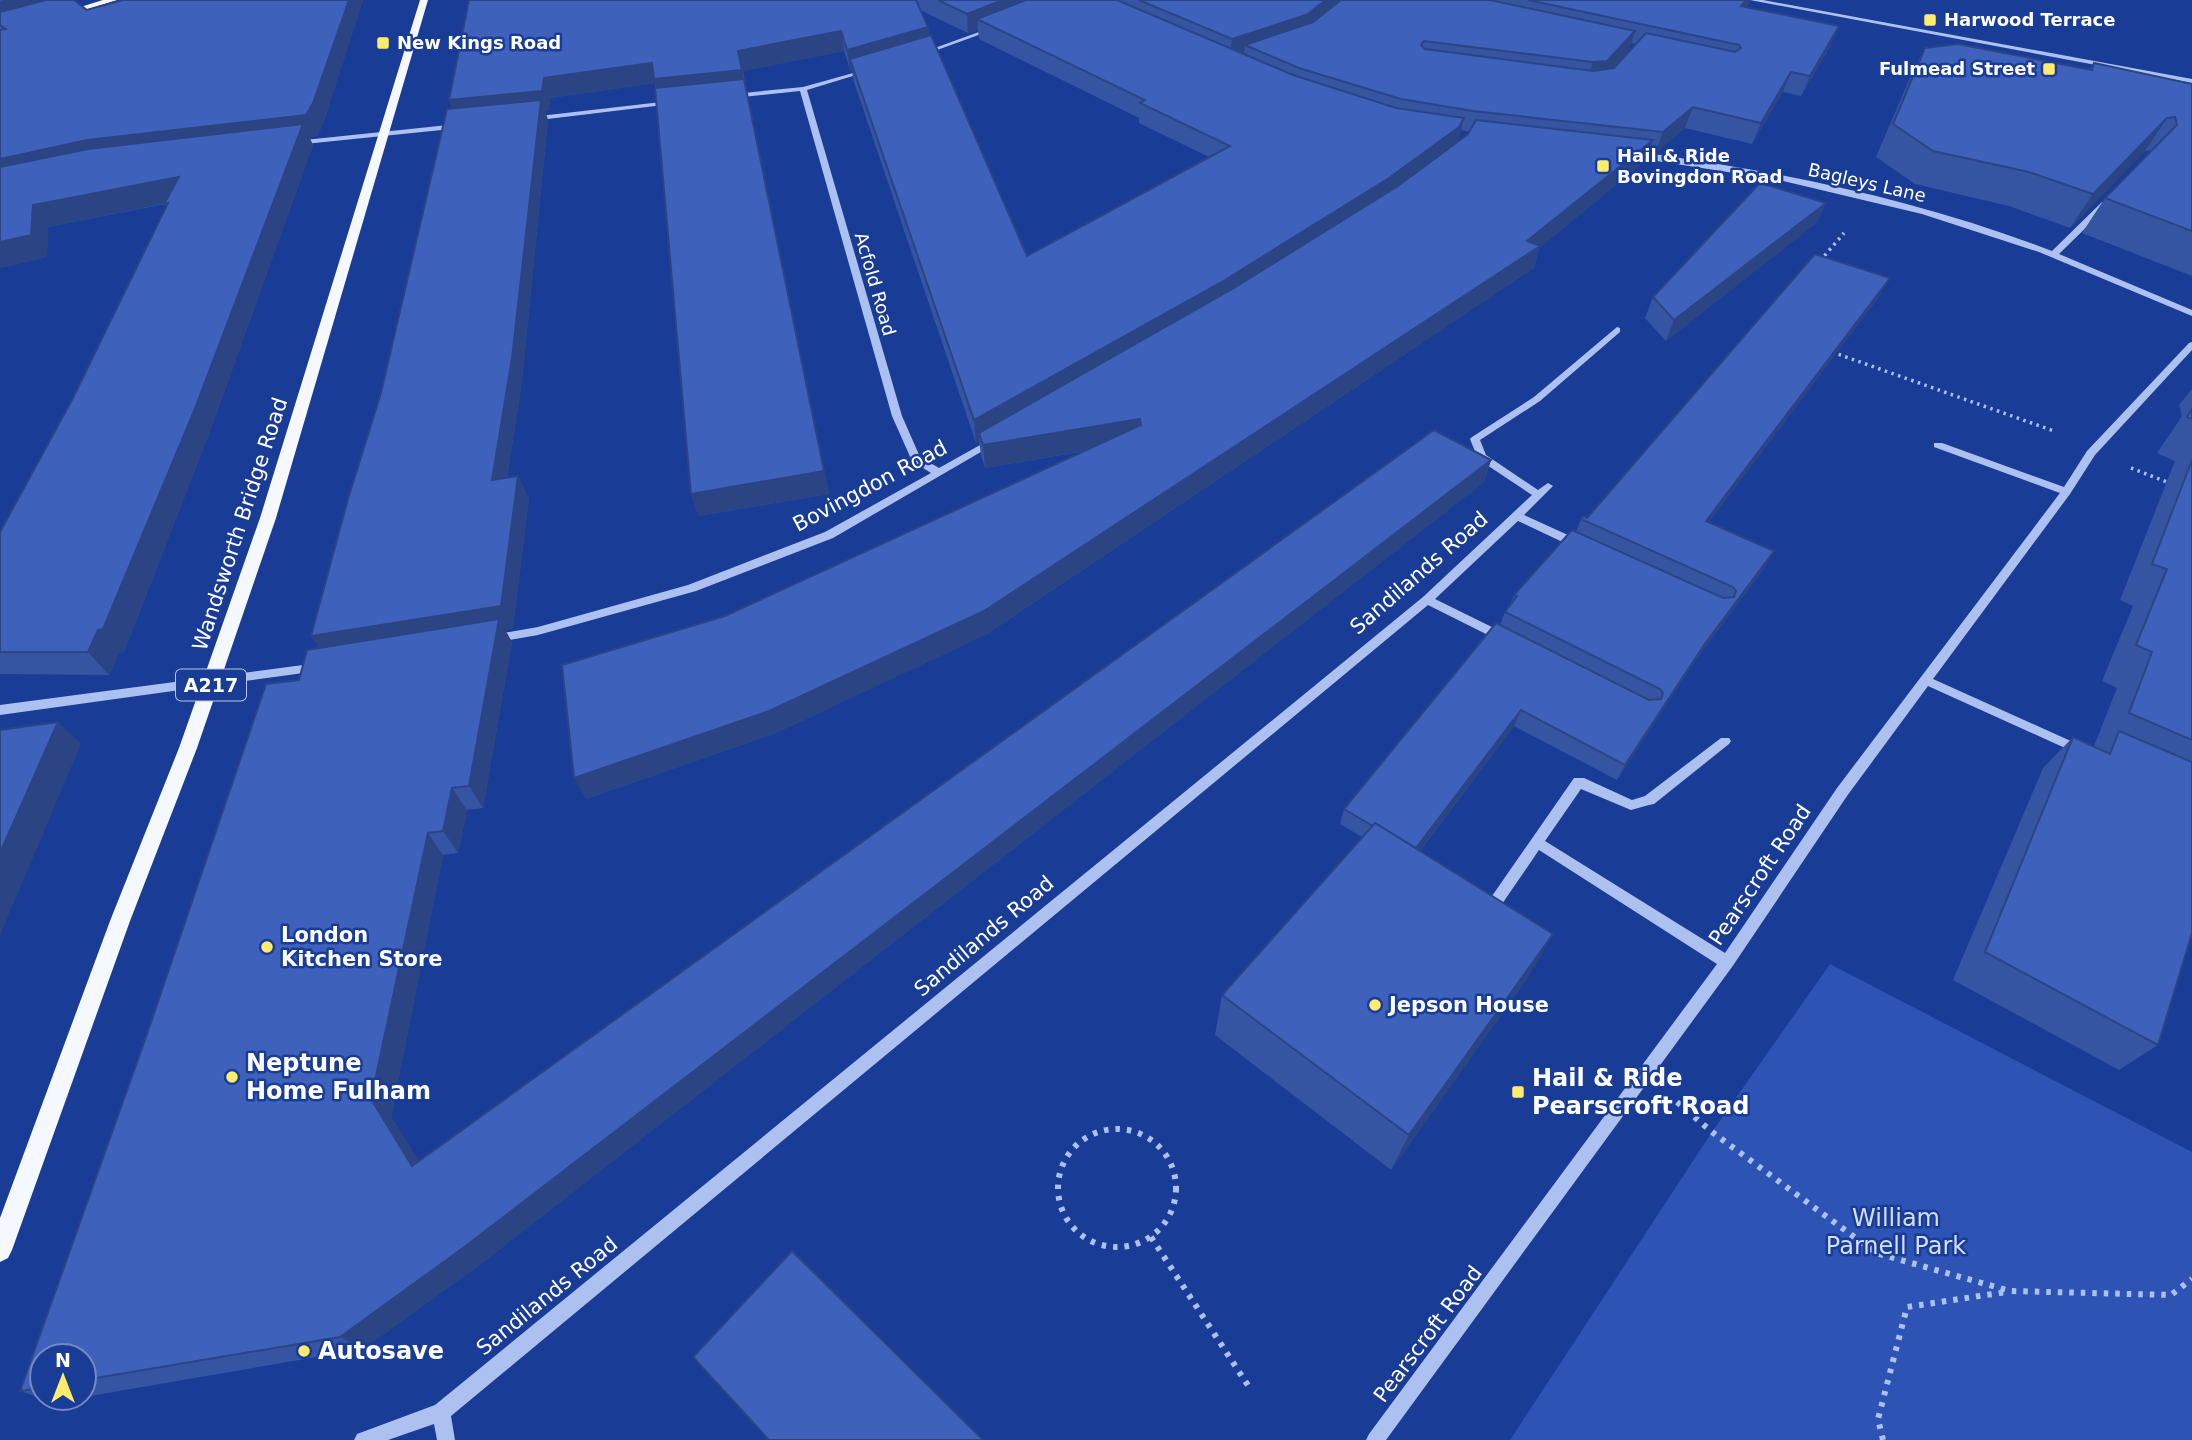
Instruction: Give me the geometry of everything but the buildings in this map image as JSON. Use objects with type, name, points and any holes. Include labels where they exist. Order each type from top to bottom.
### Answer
[{"type":"main road","points":[[46,18],[113,0]]},
{"type":"main road","name":"Wandsworth Bridge Road","points":[[0,1250],[120,921],[212,682],[268,518],[424,0]]},
{"type":"street","points":[[1754,0],[1791,3],[2192,81]]},
{"type":"street","points":[[919,54],[1004,24]]},
{"type":"street","points":[[723,97],[803,89],[870,70]]},
{"type":"street","name":"Acfold Road","points":[[803,89],[897,416],[916,458],[939,473]]},
{"type":"street","points":[[524,120],[683,102]]},
{"type":"street","points":[[290,143],[470,125]]},
{"type":"street","name":"Bagleys Lane","points":[[1619,153],[1759,175],[1871,198],[1945,218],[2053,255],[2192,313]]},
{"type":"street","points":[[2053,255],[2110,199]]},
{"type":"street","name":"Sandilands Road","points":[[363,1440],[441,1412],[1427,600],[1544,491],[1482,457],[1475,439],[1537,399],[1617,330]]},
{"type":"street","name":"Pearscroft Road","points":[[1375,1440],[1727,962],[1842,792],[1927,681],[2094,450],[2192,345]]},
{"type":"street","name":"Bovingdon Road","points":[[485,640],[538,631],[692,588],[829,535],[999,439]]},
{"type":"street","points":[[1938,445],[2066,492]]},
{"type":"street","points":[[1517,516],[1593,551]]},
{"type":"street","points":[[1427,600],[1512,642]]},
{"type":"street","points":[[0,710],[325,666]]},
{"type":"street","points":[[1927,681],[2091,755]]},
{"type":"street","points":[[1497,900],[1579,782],[1630,805],[1649,800],[1725,741]]},
{"type":"street","points":[[1538,843],[1727,962]]},
{"type":"street","points":[[441,1412],[446,1440]]},
{"type":"path","points":[[1819,262],[1871,198]]},
{"type":"path","points":[[1824,349],[2094,450],[2179,487]]},
{"type":"path","points":[[1645,1073],[1712,1132],[1876,1253],[2010,1291]]},
{"type":"path","points":[[1100,1130],[1135,1132],[1152,1140],[1164,1154],[1173,1170],[1176,1188],[1173,1207],[1164,1224],[1151,1237],[1132,1247],[1111,1248],[1091,1242],[1074,1229],[1062,1211],[1058,1191],[1060,1170],[1069,1152],[1084,1139],[1100,1130]]},
{"type":"path","points":[[1151,1237],[1249,1387]]},
{"type":"path","points":[[1883,1440],[1878,1419],[1907,1307],[2010,1291],[2171,1295],[2192,1279]]},
{"type":"green space","name":"William Parnell Park","points":[[1830,964],[2192,1152],[2192,1440],[1510,1440],[1712,1132]]},
{"type":"place","name":"Harwood Terrace","points":[[1930,20]]},
{"type":"place","name":"New Kings Road","points":[[383,43]]},
{"type":"place","name":"Fulmead Street","points":[[2049,69]]},
{"type":"place","name":"Hail & Ride Bovingdon Road","points":[[1603,166]]},
{"type":"place","name":"London Kitchen Store","points":[[267,947]]},
{"type":"place","name":"Jepson House","points":[[1375,1005]]},
{"type":"place","name":"Neptune Home Fulham","points":[[232,1077]]},
{"type":"place","name":"Hail & Ride Pearscroft Road","points":[[1518,1092]]},
{"type":"place","name":"Autosave","points":[[304,1351]]}]
